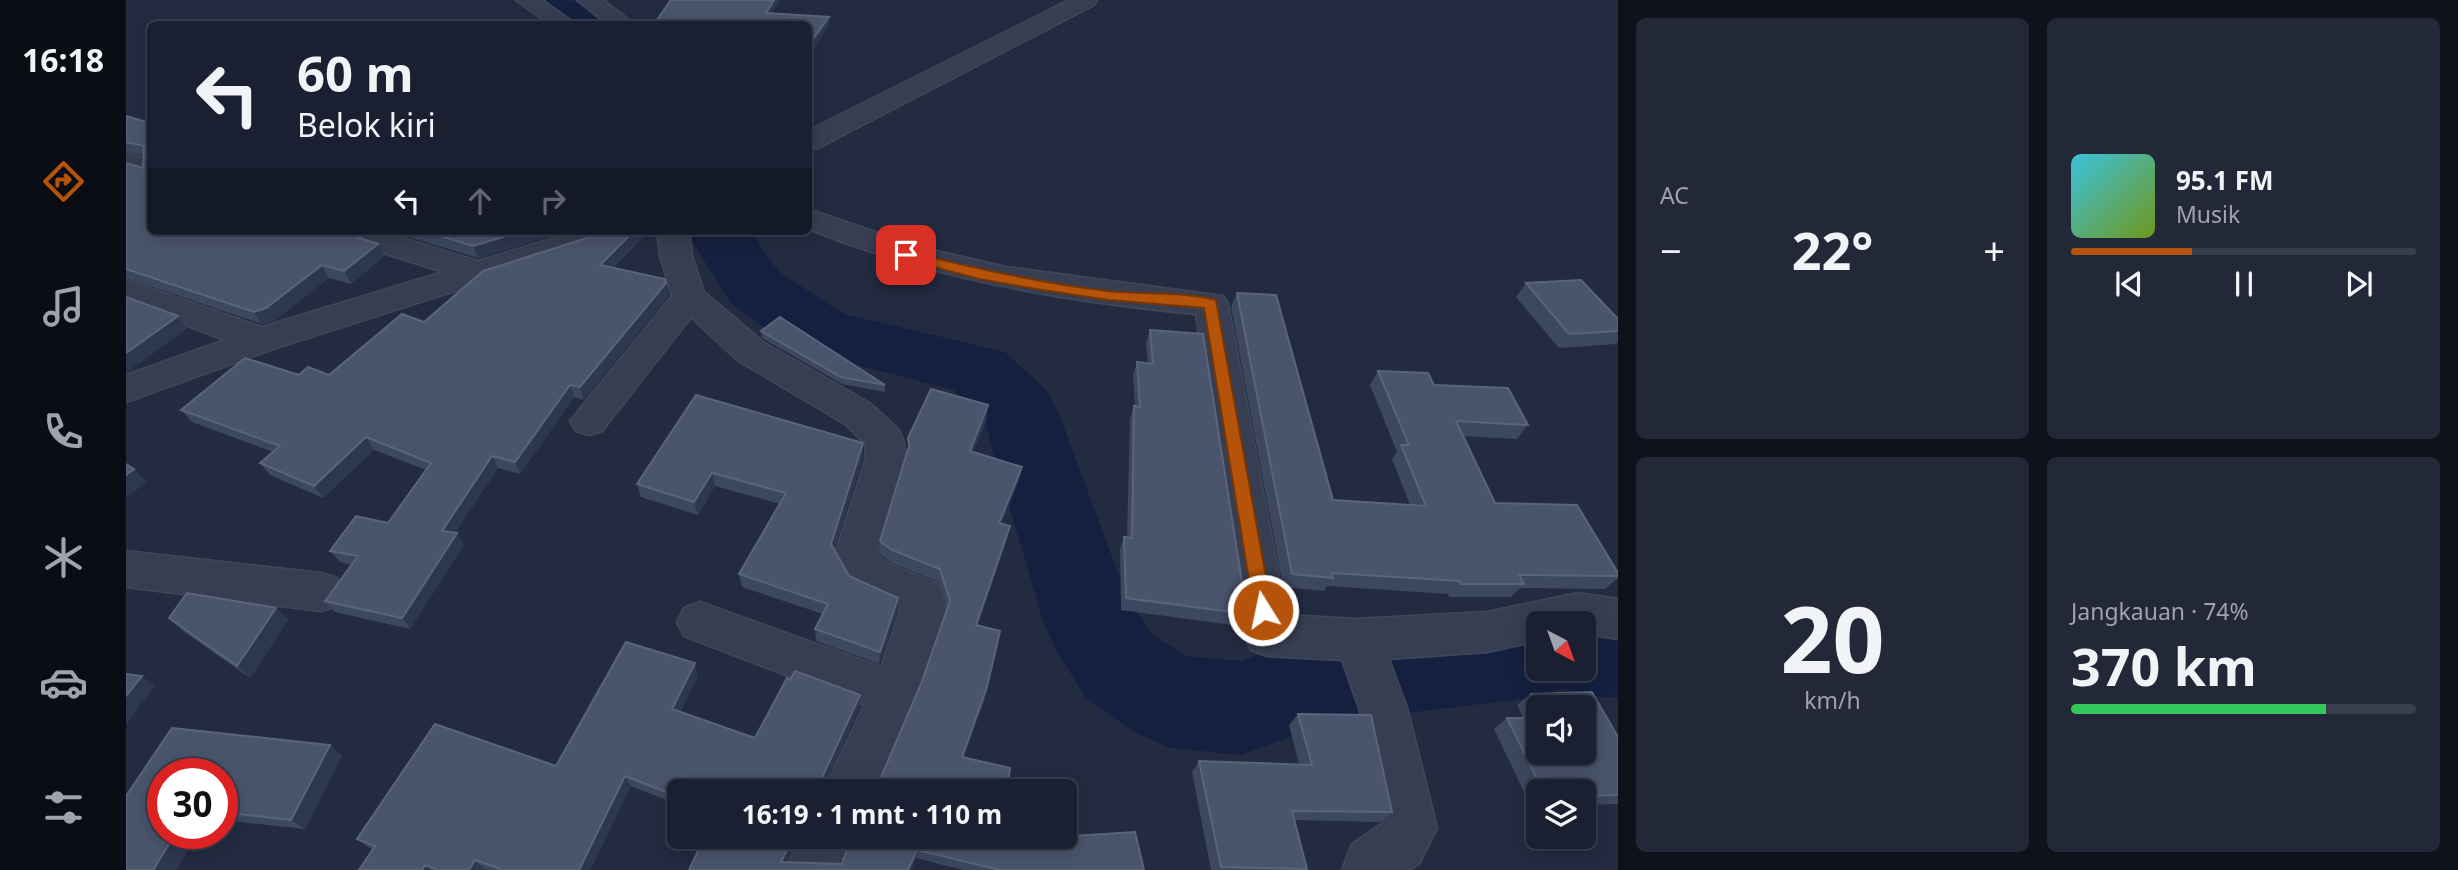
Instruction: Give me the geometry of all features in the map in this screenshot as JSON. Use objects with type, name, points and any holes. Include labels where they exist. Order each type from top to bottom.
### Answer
[{"type":"street","points":[[527,0],[559,21]]},
{"type":"street","points":[[812,140],[1086,0]]},
{"type":"street","points":[[584,21],[606,14]]},
{"type":"street","points":[[126,162],[147,168]]},
{"type":"street","points":[[812,220],[906,255],[979,275],[1108,295],[1211,304],[1267,635],[1366,664],[1487,632],[1578,612],[1618,619]]},
{"type":"street","points":[[360,235],[481,273]]},
{"type":"street","points":[[126,389],[261,340],[598,235]]},
{"type":"street","points":[[673,235],[676,256],[690,297],[750,351],[858,414],[884,439],[886,458],[855,558],[859,569],[870,577],[912,591],[922,598],[923,612],[894,694],[855,779]]},
{"type":"street","points":[[126,291],[261,340]]},
{"type":"street","points":[[589,421],[690,297]]},
{"type":"street","points":[[126,569],[321,592]]},
{"type":"street","points":[[700,622],[894,694]]},
{"type":"street","points":[[1366,664],[1411,828],[1400,845],[1371,863],[1368,870]]},
{"type":"street","points":[[813,870],[823,849]]},
{"type":"building","points":[[671,0],[774,0],[766,13],[829,17],[812,40],[812,21],[656,21]]},
{"type":"building","points":[[126,116],[147,122],[147,235],[350,235],[378,244],[344,271],[322,265],[266,308],[254,312],[126,269],[126,163],[143,168],[144,146],[126,142]]},
{"type":"building","points":[[437,235],[510,235],[473,246]]},
{"type":"building","points":[[596,235],[630,235],[600,265],[665,279],[666,283],[580,387],[570,385],[515,462],[492,456],[442,531],[457,533],[402,618],[325,601],[358,556],[330,551],[356,516],[388,523],[431,463],[366,437],[314,486],[260,463],[280,446],[181,410],[245,358],[299,375],[308,367],[329,375],[402,314],[424,322],[483,271]]},
{"type":"building","points":[[1581,280],[1618,319],[1618,331],[1569,334],[1526,283]]},
{"type":"building","points":[[1237,293],[1276,295],[1333,500],[1426,506],[1401,445],[1409,445],[1378,371],[1428,373],[1434,385],[1508,388],[1528,425],[1456,421],[1495,503],[1577,505],[1618,576],[1519,575],[1524,584],[1461,584],[1459,581],[1332,573],[1333,578],[1292,574]]},
{"type":"building","points":[[126,297],[178,316],[126,353]]},
{"type":"building","points":[[780,317],[885,385],[841,377],[761,331]]},
{"type":"building","points":[[1150,330],[1203,334],[1247,614],[1126,598],[1124,537],[1132,538],[1134,406],[1140,407],[1137,362],[1153,364]]},
{"type":"building","points":[[931,389],[988,405],[970,451],[1022,467],[999,523],[1010,526],[976,625],[1000,631],[987,687],[962,757],[1010,768],[1009,779],[880,779],[921,684],[950,601],[940,569],[892,550],[880,541],[909,446],[908,438]]},
{"type":"building","points":[[696,395],[863,443],[831,544],[849,576],[898,598],[880,652],[815,629],[828,604],[739,574],[786,493],[712,473],[694,502],[637,484]]},
{"type":"building","points":[[126,464],[134,469],[126,475]]},
{"type":"building","points":[[187,593],[276,608],[237,666],[169,618]]},
{"type":"building","points":[[626,642],[695,663],[672,709],[755,738],[787,678],[790,680],[795,671],[860,695],[821,779],[667,779],[667,792],[625,776],[579,870],[503,870],[475,860],[469,870],[438,870],[425,865],[422,870],[359,870],[375,846],[357,839],[435,724],[556,766]]},
{"type":"building","points":[[126,674],[142,676],[126,696]]},
{"type":"building","points":[[1592,692],[1594,695],[1532,695]]},
{"type":"building","points":[[1596,699],[1618,737],[1618,795],[1596,796],[1596,779],[1537,779],[1530,765],[1596,765]]},
{"type":"building","points":[[1298,714],[1371,715],[1392,812],[1292,811],[1307,869],[1221,867],[1199,761],[1312,765]]},
{"type":"building","points":[[1507,718],[1526,718],[1526,757]]},
{"type":"building","points":[[172,728],[330,745],[291,820],[238,814],[238,758],[152,758]]},
{"type":"building","points":[[147,765],[147,849],[166,849],[153,870],[126,870],[126,796]]},
{"type":"building","points":[[1135,832],[1144,870],[1000,870],[917,850],[908,870],[689,870],[699,849],[788,849],[781,862],[842,864],[847,849],[1077,849],[1077,836]]},
{"type":"waterway","points":[[569,0],[597,21]]},
{"type":"waterway","points":[[721,235],[755,288],[822,333],[979,370],[1020,411],[1089,621],[1120,667],[1172,701],[1240,708],[1332,677],[1526,655]]},
{"type":"waterway","points":[[1596,653],[1618,655]]},
{"type":"route","points":[[906,255],[979,275],[1036,285],[1108,295],[1211,304],[1263,610]]}]
